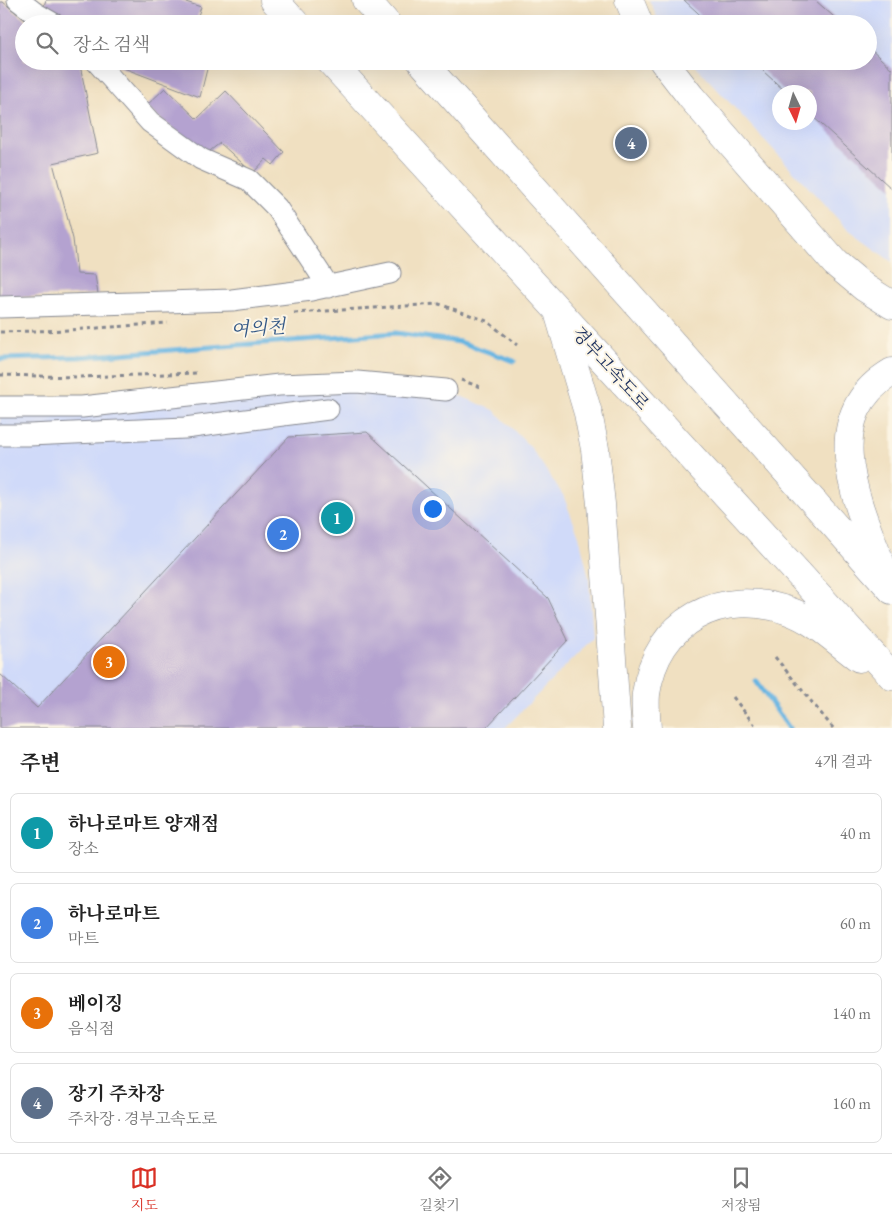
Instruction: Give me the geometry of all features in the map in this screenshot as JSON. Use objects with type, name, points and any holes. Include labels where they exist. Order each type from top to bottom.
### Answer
[{"type":"highway","points":[[274,0],[288,15]]},
{"type":"highway","points":[[366,0],[380,15]]},
{"type":"highway","points":[[629,0],[635,15]]},
{"type":"highway","name":"경부고속도로","points":[[338,70],[892,676]]},
{"type":"highway","points":[[429,70],[891,589]]},
{"type":"highway","points":[[670,70],[835,263],[865,288],[892,305]]},
{"type":"highway","points":[[557,309],[588,413],[595,449],[601,504],[617,728]]},
{"type":"highway","points":[[891,589],[858,503],[851,478],[849,452],[850,430],[861,400],[876,384],[892,372]]},
{"type":"highway","points":[[647,728],[647,688],[654,664],[661,649],[690,618],[704,610],[720,606],[757,604],[791,611],[811,622],[892,682]]},
{"type":"street","points":[[18,0],[38,15]]},
{"type":"street","points":[[104,70],[150,122],[201,159],[249,180],[277,208],[329,286]]},
{"type":"street","points":[[0,307],[232,300],[311,290],[390,273]]},
{"type":"street","points":[[0,406],[82,407],[279,385],[357,382],[446,390]]},
{"type":"street","points":[[0,435],[185,428],[328,409]]},
{"type":"path","points":[[285,314],[439,304],[487,320],[517,345]]},
{"type":"path","points":[[0,332],[70,330],[168,323]]},
{"type":"path","points":[[775,657],[833,728]]},
{"type":"path","points":[[733,697],[757,728]]},
{"type":"shaded area","points":[[649,0],[892,0],[892,262],[848,230],[699,70],[877,70],[877,15],[656,15]]},
{"type":"shaded area","points":[[279,385],[446,390],[494,410],[531,448],[563,495],[579,536],[589,578],[593,638],[505,728],[0,728],[0,407]]},
{"type":"building","points":[[46,0],[180,0],[201,7],[198,15],[53,15],[42,11]]},
{"type":"building","points":[[684,0],[815,0],[832,15],[700,15]]},
{"type":"building","points":[[0,2],[3,2],[19,15],[15,15],[15,70],[81,70],[98,153],[53,163],[73,239],[77,274],[95,275],[98,294],[0,298]]},
{"type":"building","points":[[877,55],[892,69],[892,189],[817,120],[817,85],[778,85],[762,70],[877,70]]},
{"type":"building","points":[[129,70],[207,70],[200,97]]},
{"type":"building","points":[[165,88],[197,119],[226,91],[284,152],[273,165],[266,159],[253,173],[220,143],[206,154],[145,107]]},
{"type":"building","points":[[367,432],[548,598],[568,640],[486,728],[0,728],[0,674],[37,708],[289,437]]},
{"type":"waterway","name":"여의천","points":[[0,359],[79,357],[396,333],[460,342],[514,361]]},
{"type":"waterway","name":"여의천","points":[[756,681],[789,728]]},
{"type":"place","name":"장기 주차장","points":[[631,143]]},
{"type":"place","name":"하나로마트 양재점","points":[[337,518]]},
{"type":"place","name":"하나로마트","points":[[283,534]]},
{"type":"place","name":"베이징","points":[[109,662]]}]
